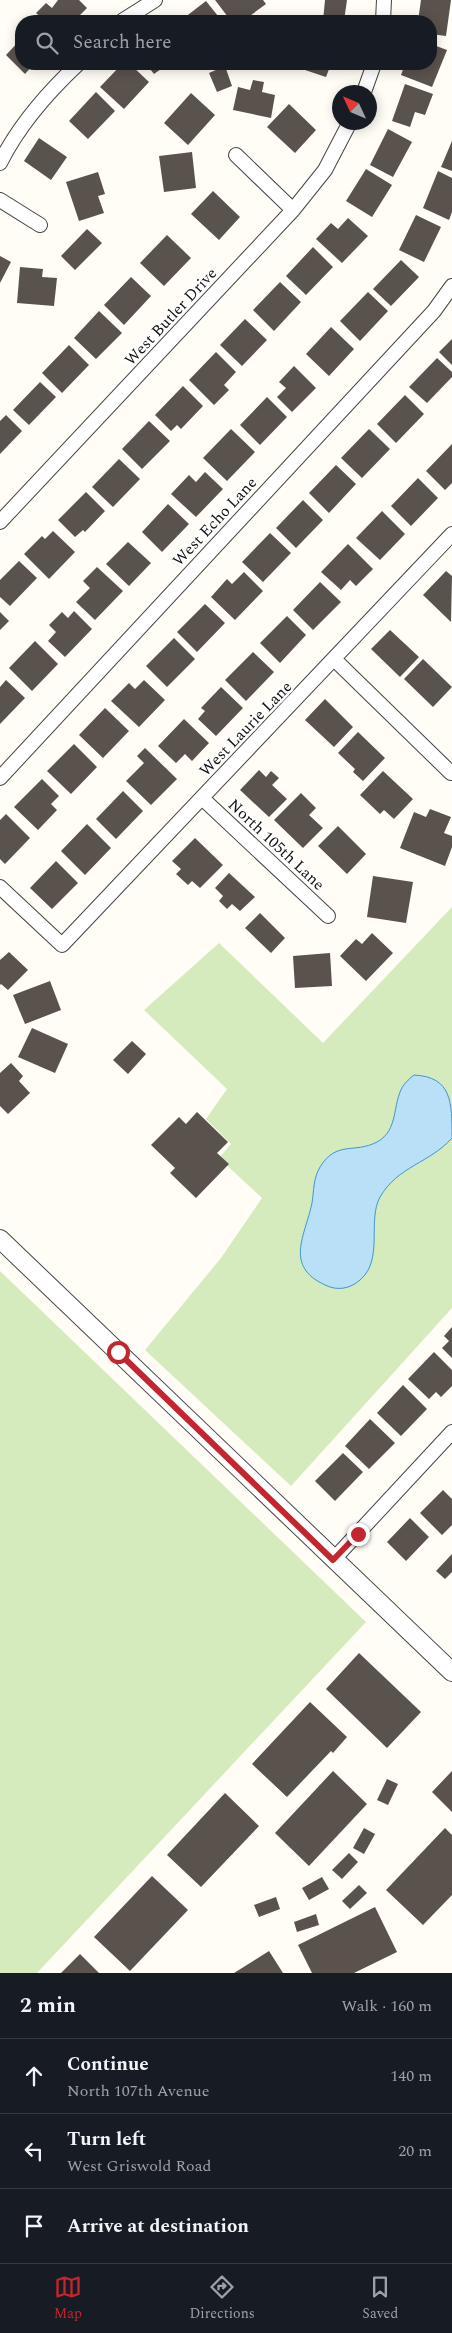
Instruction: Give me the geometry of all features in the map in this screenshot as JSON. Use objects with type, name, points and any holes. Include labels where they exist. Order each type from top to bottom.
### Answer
[{"type":"street","points":[[131,15],[155,0]]},
{"type":"street","points":[[383,15],[384,0]]},
{"type":"street","points":[[0,163],[13,138],[59,82],[72,70]]},
{"type":"street","points":[[366,85],[372,70]]},
{"type":"street","name":"West Butler Drive","points":[[0,522],[293,210],[325,170],[346,130]]},
{"type":"street","points":[[236,155],[293,210]]},
{"type":"street","points":[[0,200],[40,225]]},
{"type":"street","name":"West Echo Lane","points":[[0,778],[427,318],[452,286]]},
{"type":"street","name":"West Laurie Lane","points":[[0,886],[62,944],[452,534]]},
{"type":"street","points":[[334,659],[451,773]]},
{"type":"street","name":"North 105th Lane","points":[[202,798],[328,916]]},
{"type":"street","points":[[0,1239],[452,1672]]},
{"type":"street","points":[[333,1560],[452,1432]]},
{"type":"green space","points":[[452,907],[452,1308],[291,1486],[145,1350],[221,1258],[262,1198],[219,1158],[231,1144],[206,1119],[227,1089],[144,1010],[219,943],[323,1043]]},
{"type":"green space","points":[[0,1271],[366,1622],[37,1973],[0,1973]]},
{"type":"water","points":[[414,1075],[427,1077],[443,1086],[450,1103],[452,1138],[434,1153],[396,1178],[380,1197],[376,1207],[373,1251],[367,1272],[360,1280],[343,1288],[325,1285],[312,1277],[305,1269],[300,1249],[312,1203],[315,1180],[320,1167],[326,1159],[339,1150],[369,1145],[384,1137],[392,1124],[397,1101],[403,1086]]},
{"type":"building","points":[[58,0],[79,0],[87,8],[80,15],[38,15],[36,13],[46,3],[52,8]]},
{"type":"building","points":[[215,0],[263,0],[266,4],[251,15],[226,15]]},
{"type":"building","points":[[325,0],[347,0],[345,15],[324,15]]},
{"type":"building","points":[[421,0],[451,0],[446,36],[437,35],[437,15],[419,15]]},
{"type":"building","points":[[206,1],[217,15],[188,15]]},
{"type":"building","points":[[15,45],[15,64],[6,55]]},
{"type":"building","points":[[437,46],[447,50],[432,87],[401,75],[403,70],[437,70]]},
{"type":"building","points":[[116,70],[136,70],[149,82],[124,109],[100,87]]},
{"type":"building","points":[[151,70],[160,70],[154,74]]},
{"type":"building","points":[[216,70],[226,70],[232,86],[217,92],[209,73]]},
{"type":"building","points":[[305,70],[329,70],[326,77]]},
{"type":"building","points":[[253,80],[264,82],[262,92],[275,95],[271,118],[233,110],[238,87],[250,90]]},
{"type":"building","points":[[405,84],[433,94],[425,115],[415,112],[410,127],[392,121]]},
{"type":"building","points":[[96,92],[115,111],[88,139],[69,121]]},
{"type":"building","points":[[191,93],[215,115],[188,145],[164,123]]},
{"type":"building","points":[[289,104],[316,130],[295,153],[267,127]]},
{"type":"building","points":[[388,129],[412,142],[393,177],[370,165]]},
{"type":"building","points":[[39,138],[67,157],[51,180],[24,161]]},
{"type":"building","points":[[452,141],[452,171],[441,167]]},
{"type":"building","points":[[192,152],[196,188],[164,192],[159,156]]},
{"type":"building","points":[[366,169],[392,185],[372,217],[346,201]]},
{"type":"building","points":[[438,171],[452,178],[452,212],[449,220],[423,208]]},
{"type":"building","points":[[98,172],[105,194],[98,196],[104,213],[79,221],[66,182]]},
{"type":"building","points":[[213,191],[240,217],[219,240],[191,214]]},
{"type":"building","points":[[416,215],[441,227],[424,262],[399,250]]},
{"type":"building","points":[[348,218],[368,236],[342,263],[316,239],[331,223],[338,229]]},
{"type":"building","points":[[87,229],[102,243],[75,270],[61,256]]},
{"type":"building","points":[[167,235],[191,258],[164,286],[140,263]]},
{"type":"building","points":[[313,247],[333,267],[306,295],[286,276]]},
{"type":"building","points":[[0,256],[11,262],[0,283]]},
{"type":"building","points":[[401,260],[419,277],[391,306],[373,289]]},
{"type":"building","points":[[20,267],[43,269],[42,277],[57,278],[54,306],[17,303]]},
{"type":"building","points":[[131,277],[151,296],[124,325],[104,305]]},
{"type":"building","points":[[280,282],[301,302],[274,331],[253,310]]},
{"type":"building","points":[[368,292],[388,311],[360,341],[340,321]]},
{"type":"building","points":[[99,311],[122,333],[96,359],[74,338]]},
{"type":"building","points":[[245,319],[267,340],[242,366],[220,345]]},
{"type":"building","points":[[331,327],[354,349],[329,376],[306,354]]},
{"type":"building","points":[[452,339],[452,365],[439,352]]},
{"type":"building","points":[[69,345],[89,365],[62,393],[42,373]]},
{"type":"building","points":[[216,352],[236,372],[224,385],[229,390],[214,405],[189,380]]},
{"type":"building","points":[[437,358],[452,372],[452,377],[427,403],[409,387]]},
{"type":"building","points":[[294,366],[316,388],[292,412],[277,397],[286,388],[279,382]]},
{"type":"building","points":[[40,382],[56,397],[29,425],[13,410]]},
{"type":"building","points":[[183,386],[203,406],[181,429],[177,425],[171,431],[155,415]]},
{"type":"building","points":[[405,395],[424,414],[396,443],[377,424]]},
{"type":"building","points":[[267,397],[287,417],[260,445],[240,425]]},
{"type":"building","points":[[6,415],[22,431],[0,454],[0,421]]},
{"type":"building","points":[[149,421],[170,441],[142,469],[122,449]]},
{"type":"building","points":[[231,429],[255,452],[227,481],[203,458]]},
{"type":"building","points":[[369,429],[390,449],[362,478],[341,458]]},
{"type":"building","points":[[452,444],[452,483],[445,490],[426,471]]},
{"type":"building","points":[[119,459],[140,479],[113,507],[92,487]]},
{"type":"building","points":[[336,465],[356,484],[329,513],[309,493]]},
{"type":"building","points":[[205,472],[223,489],[196,517],[171,494],[189,475],[196,482]]},
{"type":"building","points":[[418,478],[438,498],[411,526],[391,506]]},
{"type":"building","points":[[86,492],[105,511],[85,532],[83,530],[75,537],[58,520]]},
{"type":"building","points":[[303,500],[323,520],[296,548],[276,528]]},
{"type":"building","points":[[168,504],[189,524],[162,552],[142,532]]},
{"type":"building","points":[[382,511],[405,534],[380,560],[356,538]]},
{"type":"building","points":[[53,531],[75,552],[49,579],[24,554],[42,536],[45,539]]},
{"type":"building","points":[[270,533],[291,553],[263,582],[242,562]]},
{"type":"building","points":[[128,542],[151,563],[129,586],[106,564]]},
{"type":"building","points":[[348,544],[373,569],[356,586],[350,580],[341,590],[321,572]]},
{"type":"building","points":[[19,561],[37,578],[10,606],[0,597],[0,580]]},
{"type":"building","points":[[97,567],[123,591],[95,620],[76,602],[90,588],[83,581]]},
{"type":"building","points":[[446,571],[452,576],[451,622],[423,595]]},
{"type":"building","points":[[244,572],[263,591],[235,620],[211,597],[227,579],[232,584]]},
{"type":"building","points":[[320,582],[341,602],[313,630],[293,610]]},
{"type":"building","points":[[205,604],[225,623],[197,652],[177,632]]},
{"type":"building","points":[[74,611],[92,629],[65,657],[48,641],[56,632],[49,625],[62,612],[68,618]]},
{"type":"building","points":[[0,612],[9,621],[0,630]]},
{"type":"building","points":[[287,616],[306,635],[280,663],[260,643]]},
{"type":"building","points":[[390,630],[419,657],[400,677],[371,649]]},
{"type":"building","points":[[174,638],[195,659],[167,687],[146,666]]},
{"type":"building","points":[[35,641],[58,664],[32,691],[9,668]]},
{"type":"building","points":[[253,652],[274,672],[246,701],[225,680]]},
{"type":"building","points":[[423,659],[452,687],[433,707],[404,679]]},
{"type":"building","points":[[6,680],[25,698],[0,724],[0,687]]},
{"type":"building","points":[[144,680],[165,700],[139,727],[111,701],[129,683],[135,689]]},
{"type":"building","points":[[221,687],[243,708],[216,736],[198,719],[205,711],[201,708]]},
{"type":"building","points":[[325,699],[353,727],[334,747],[305,720]]},
{"type":"building","points":[[105,708],[129,731],[103,758],[79,735]]},
{"type":"building","points":[[184,719],[209,743],[192,761],[185,754],[176,763],[158,746]]},
{"type":"building","points":[[358,732],[385,758],[363,781],[353,772],[355,769],[338,753]]},
{"type":"building","points":[[74,744],[97,767],[71,794],[47,771]]},
{"type":"building","points":[[145,748],[177,779],[151,805],[126,781],[144,763],[137,756]]},
{"type":"building","points":[[259,770],[266,777],[271,771],[279,778],[272,785],[287,799],[269,817],[240,790]]},
{"type":"building","points":[[383,771],[413,799],[394,819],[384,810],[380,814],[360,795]]},
{"type":"building","points":[[42,779],[59,796],[51,804],[57,810],[38,830],[14,807]]},
{"type":"building","points":[[123,791],[143,811],[116,839],[96,819]]},
{"type":"building","points":[[301,793],[316,808],[309,815],[323,828],[303,848],[274,820]]},
{"type":"building","points":[[430,809],[451,817],[444,833],[452,836],[452,847],[445,866],[400,848],[414,812],[426,817]]},
{"type":"building","points":[[6,814],[30,838],[5,864],[0,859],[0,820]]},
{"type":"building","points":[[87,824],[111,848],[85,875],[61,851]]},
{"type":"building","points":[[338,826],[366,854],[347,874],[318,846]]},
{"type":"building","points":[[195,838],[223,865],[200,888],[192,881],[188,885],[176,874],[181,869],[172,861]]},
{"type":"building","points":[[56,861],[78,883],[52,909],[30,888]]},
{"type":"building","points":[[229,873],[255,897],[240,911],[232,904],[227,909],[219,901],[223,896],[215,888]]},
{"type":"building","points":[[373,876],[413,882],[406,923],[367,917]]},
{"type":"building","points":[[260,913],[285,938],[271,953],[245,928]]},
{"type":"building","points":[[372,933],[393,953],[366,981],[340,956],[356,939],[362,944]]},
{"type":"building","points":[[9,952],[28,970],[8,990],[0,985],[0,960]]},
{"type":"building","points":[[330,953],[332,986],[295,988],[293,956]]},
{"type":"building","points":[[50,981],[61,1010],[25,1024],[13,995]]},
{"type":"building","points":[[32,1028],[68,1044],[55,1073],[18,1057]]},
{"type":"building","points":[[132,1041],[146,1054],[128,1074],[113,1060]]},
{"type":"building","points":[[11,1063],[23,1076],[19,1081],[30,1093],[8,1114],[0,1106],[0,1073]]},
{"type":"building","points":[[197,1112],[228,1142],[217,1153],[229,1164],[196,1198],[170,1173],[175,1168],[151,1145],[179,1117],[186,1124]]},
{"type":"building","points":[[452,1327],[452,1358],[442,1348],[449,1341],[444,1336]]},
{"type":"building","points":[[434,1352],[452,1370],[452,1386],[441,1397],[436,1392],[429,1399],[408,1379]]},
{"type":"building","points":[[403,1385],[427,1409],[401,1436],[377,1413]]},
{"type":"building","points":[[370,1419],[395,1443],[369,1469],[345,1446]]},
{"type":"building","points":[[343,1453],[363,1472],[335,1501],[315,1481]]},
{"type":"building","points":[[443,1490],[452,1499],[452,1525],[442,1535],[420,1513]]},
{"type":"building","points":[[410,1518],[429,1537],[406,1561],[387,1542]]},
{"type":"building","points":[[452,1554],[452,1572],[445,1579],[436,1571]]},
{"type":"building","points":[[359,1653],[421,1712],[387,1748],[326,1689]]},
{"type":"building","points":[[310,1702],[347,1737],[287,1797],[252,1764]]},
{"type":"building","points":[[333,1771],[367,1804],[309,1866],[275,1833]]},
{"type":"building","points":[[452,1771],[452,1812],[432,1792]]},
{"type":"building","points":[[387,1779],[398,1784],[388,1805],[377,1800]]},
{"type":"building","points":[[225,1793],[259,1826],[201,1887],[167,1855]]},
{"type":"building","points":[[364,1828],[375,1834],[364,1854],[353,1848]]},
{"type":"building","points":[[445,1828],[452,1835],[452,1895],[423,1925],[386,1890]]},
{"type":"building","points":[[349,1853],[358,1862],[342,1879],[332,1870]]},
{"type":"building","points":[[152,1876],[188,1910],[130,1971],[94,1937]]},
{"type":"building","points":[[322,1877],[329,1889],[309,1900],[302,1888]]},
{"type":"building","points":[[359,1885],[367,1893],[350,1909],[342,1901]]},
{"type":"building","points":[[276,1897],[280,1909],[259,1917],[254,1905]]},
{"type":"building","points":[[375,1907],[397,1952],[354,1973],[312,1973],[298,1945]]},
{"type":"building","points":[[316,1914],[319,1925],[297,1932],[294,1922]]},
{"type":"building","points":[[269,1951],[283,1973],[234,1973]]},
{"type":"building","points":[[80,1954],[99,1973],[61,1973]]},
{"type":"route","points":[[118,1352],[333,1560],[358,1534]]}]
